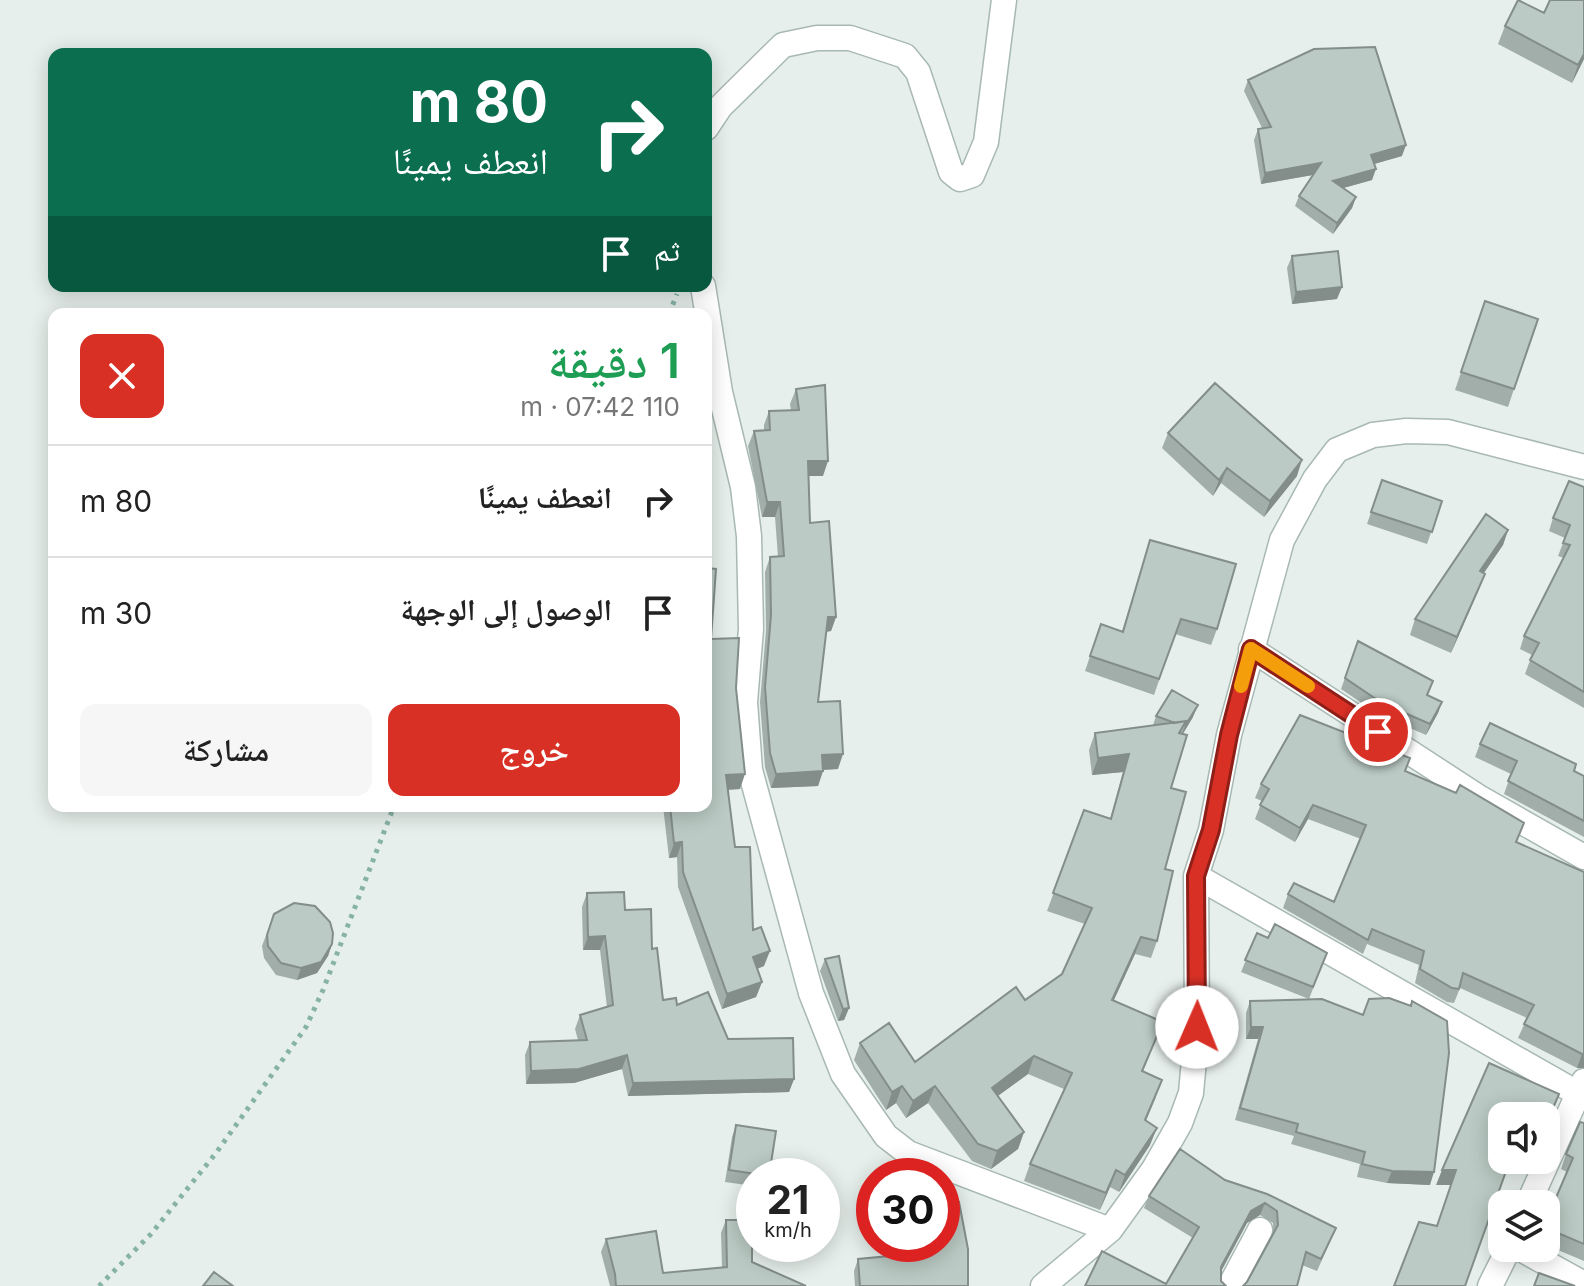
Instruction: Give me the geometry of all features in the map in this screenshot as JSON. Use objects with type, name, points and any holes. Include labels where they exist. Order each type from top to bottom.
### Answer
[{"type":"street","points":[[712,119],[720,107],[783,45],[817,38],[850,38],[905,56],[918,72],[951,172],[960,179],[972,175],[986,142],[1004,0]]},
{"type":"street","points":[[712,342],[720,392],[743,487],[749,536],[751,629],[745,715],[750,770],[811,993],[843,1074],[886,1136],[908,1153],[1110,1230]]},
{"type":"street","points":[[1043,1286],[1110,1230],[1154,1169],[1180,1123],[1191,1093],[1197,1027],[1196,876],[1211,830],[1229,735],[1282,540],[1315,479],[1337,450],[1373,435],[1448,432],[1584,467]]},
{"type":"street","points":[[1251,649],[1480,798],[1584,857]]},
{"type":"street","points":[[1196,876],[1581,1087],[1534,1190]]},
{"type":"street","points":[[1230,1286],[1260,1230]]},
{"type":"street","points":[[1490,1286],[1502,1262]]},
{"type":"street","points":[[1544,1262],[1584,1284]]},
{"type":"path","points":[[99,1286],[151,1234],[216,1153],[306,1027],[392,812]]},
{"type":"building","points":[[1518,0],[1544,13],[1550,0],[1584,0],[1584,54],[1578,65],[1505,26]]},
{"type":"building","points":[[1375,47],[1406,145],[1371,155],[1376,169],[1333,181],[1356,197],[1337,223],[1299,196],[1321,163],[1265,173],[1258,129],[1271,127],[1248,80],[1314,49]]},
{"type":"building","points":[[1338,251],[1342,287],[1296,292],[1292,256]]},
{"type":"building","points":[[1485,301],[1538,319],[1514,389],[1461,372]]},
{"type":"building","points":[[1215,383],[1302,460],[1270,501],[1227,468],[1219,480],[1168,433]]},
{"type":"building","points":[[825,385],[828,461],[808,461],[810,523],[829,521],[836,617],[828,617],[818,702],[840,701],[843,754],[822,755],[823,771],[776,774],[770,753],[765,687],[771,615],[770,557],[784,556],[780,502],[767,502],[754,431],[770,430],[769,411],[799,410],[796,389]]},
{"type":"building","points":[[1382,480],[1442,501],[1432,532],[1371,512]]},
{"type":"building","points":[[1569,481],[1584,487],[1584,692],[1530,660],[1539,643],[1524,636],[1570,545],[1563,543],[1570,525],[1553,518]]},
{"type":"building","points":[[1486,514],[1508,530],[1480,571],[1485,574],[1457,637],[1415,619]]},
{"type":"building","points":[[1150,540],[1236,564],[1217,629],[1181,619],[1159,679],[1090,656],[1101,624],[1123,632]]},
{"type":"building","points":[[712,569],[716,569],[712,625]]},
{"type":"building","points":[[739,638],[736,688],[745,774],[726,775],[735,847],[750,847],[753,930],[761,927],[770,951],[753,957],[762,982],[727,994],[683,872],[682,842],[674,843],[671,812],[712,812],[712,639]]},
{"type":"building","points":[[1358,641],[1433,681],[1427,695],[1442,702],[1430,724],[1382,703],[1345,678]]},
{"type":"building","points":[[1172,690],[1198,705],[1185,726],[1186,721],[1175,723],[1156,716]]},
{"type":"building","points":[[1300,715],[1410,758],[1405,771],[1456,793],[1460,785],[1524,823],[1516,842],[1584,872],[1584,1054],[1524,1024],[1534,1005],[1463,973],[1459,989],[1452,988],[1420,969],[1424,951],[1372,929],[1368,940],[1288,894],[1294,883],[1334,902],[1366,825],[1313,805],[1300,828],[1260,805],[1269,789],[1261,784]]},
{"type":"building","points":[[1186,721],[1179,733],[1187,735],[1171,788],[1186,792],[1165,869],[1173,871],[1157,941],[1141,937],[1112,1000],[1163,1022],[1142,1071],[1162,1080],[1145,1120],[1157,1128],[1125,1175],[1116,1170],[1106,1193],[1030,1164],[1072,1073],[1034,1056],[992,1088],[1024,1132],[997,1151],[978,1144],[935,1086],[913,1101],[902,1086],[892,1092],[860,1043],[889,1023],[915,1062],[1016,987],[1025,1000],[1062,974],[1092,908],[1053,893],[1084,810],[1111,819],[1129,754],[1098,758],[1095,733]]},
{"type":"building","points":[[1490,723],[1576,764],[1574,771],[1584,776],[1584,821],[1508,781],[1517,761],[1480,744]]},
{"type":"building","points":[[624,892],[625,910],[651,909],[652,949],[657,948],[663,1000],[676,998],[677,1005],[708,992],[728,1039],[793,1038],[794,1079],[633,1083],[627,1055],[579,1069],[531,1071],[530,1042],[587,1040],[580,1015],[613,1005],[605,936],[588,937],[587,893]]},
{"type":"building","points":[[294,903],[315,906],[330,922],[333,933],[332,944],[321,962],[301,968],[281,963],[268,946],[267,935],[274,914]]},
{"type":"building","points":[[1275,924],[1327,953],[1313,987],[1245,960],[1257,933],[1268,938]]},
{"type":"building","points":[[839,956],[849,1008],[843,1009],[825,959]]},
{"type":"building","points":[[1389,998],[1411,1006],[1412,1001],[1447,1021],[1449,1053],[1434,1172],[1392,1171],[1362,1164],[1365,1152],[1296,1132],[1298,1124],[1240,1108],[1263,1027],[1251,1027],[1250,1001],[1322,999],[1363,1015],[1369,999]]},
{"type":"building","points":[[1489,1063],[1559,1094],[1556,1102],[1488,1102],[1488,1174],[1505,1174],[1499,1190],[1488,1190],[1488,1222],[1465,1286],[1394,1286],[1419,1222],[1437,1226],[1456,1170],[1442,1170]]},
{"type":"building","points":[[1580,1122],[1584,1123],[1584,1244],[1560,1234],[1559,1190],[1573,1158],[1566,1154]]},
{"type":"building","points":[[736,1125],[776,1131],[772,1158],[736,1158],[736,1171],[729,1170]]},
{"type":"building","points":[[1180,1149],[1225,1180],[1267,1194],[1336,1228],[1321,1259],[1306,1252],[1297,1286],[1243,1286],[1278,1225],[1277,1211],[1265,1203],[1251,1211],[1221,1267],[1221,1281],[1226,1286],[1085,1286],[1102,1251],[1166,1284],[1199,1227],[1149,1196]]},
{"type":"building","points":[[960,1207],[968,1249],[968,1286],[860,1286],[858,1262],[960,1262]]},
{"type":"building","points":[[726,1220],[736,1220],[736,1262],[752,1262],[806,1286],[616,1286],[606,1239],[656,1231],[663,1273],[727,1267]]},
{"type":"building","points":[[214,1272],[233,1286],[203,1286]]},
{"type":"building","points":[[1539,1273],[1575,1286],[1534,1286]]},
{"type":"slow traffic","points":[[1241,686],[1251,649],[1308,686]]},
{"type":"route","points":[[1197,1027],[1196,876],[1211,830],[1229,735],[1251,649],[1378,732]]}]
